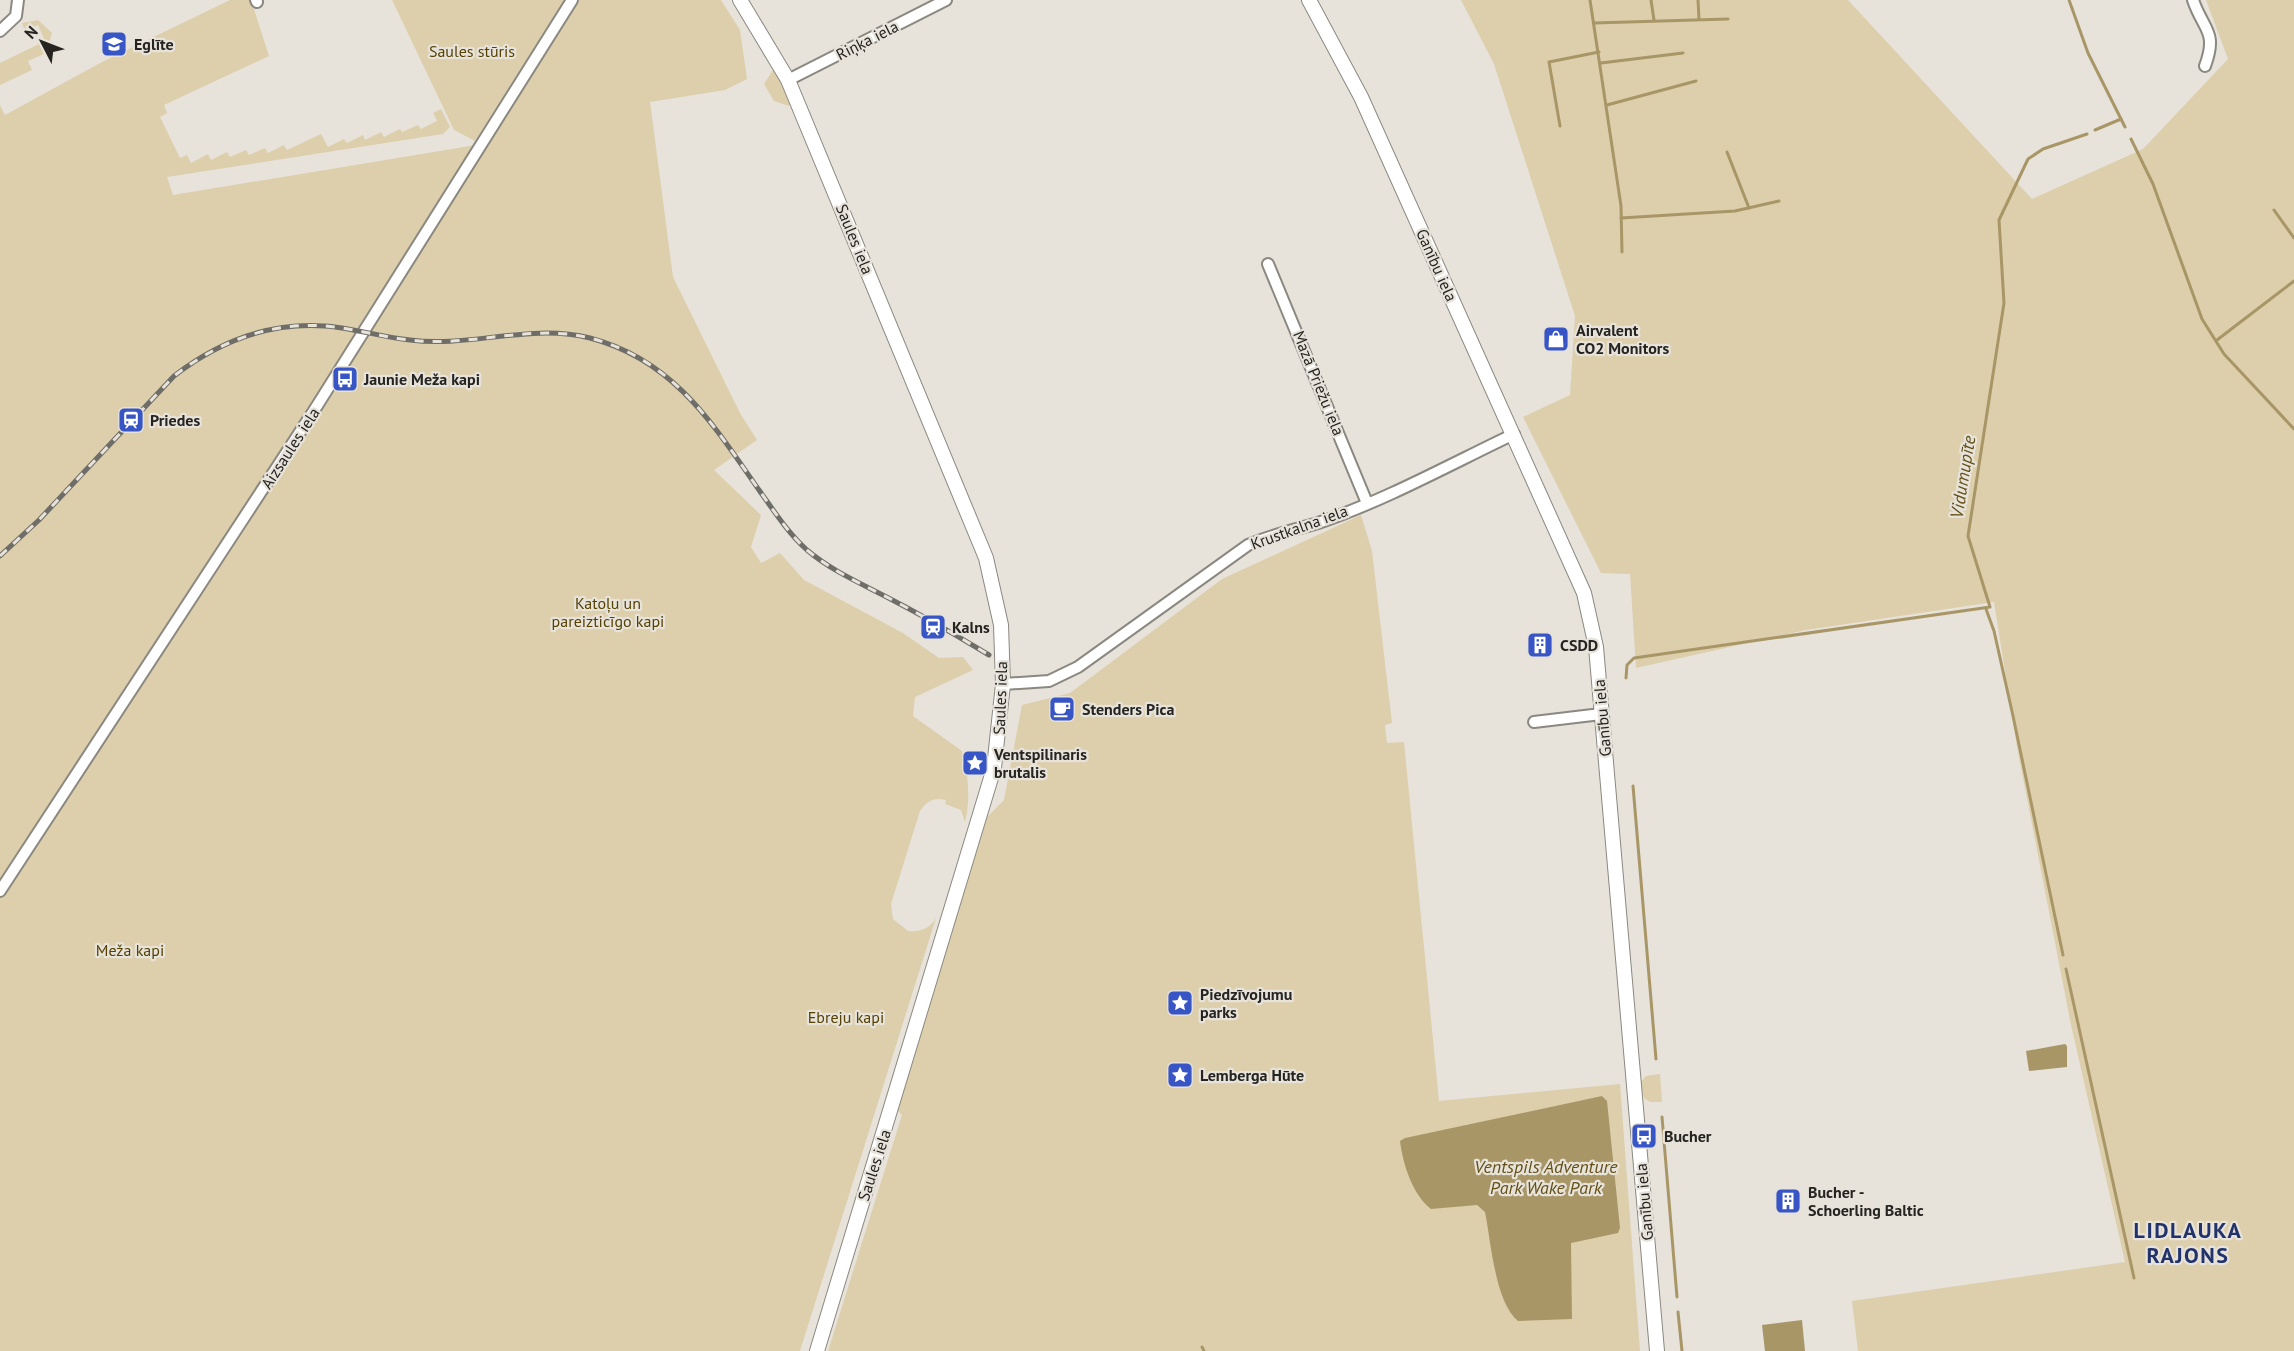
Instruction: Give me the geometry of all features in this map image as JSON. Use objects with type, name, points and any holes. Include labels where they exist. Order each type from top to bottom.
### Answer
[{"type":"street","points":[[0,32],[16,16],[18,0]]},
{"type":"street","name":"Aizsaules iela","points":[[0,891],[315,409],[572,0]]},
{"type":"street","name":"Saules iela","points":[[740,0],[788,80],[986,558],[1001,625],[1003,684],[994,768],[817,1351]]},
{"type":"street","name":"Ganību iela","points":[[1309,0],[1361,97],[1584,593],[1596,647],[1657,1351]]},
{"type":"street","points":[[2193,0],[2210,31],[2211,51],[2205,66]]},
{"type":"street","name":"Riņķa iela","points":[[788,80],[942,1]]},
{"type":"street","name":"Mazā Priežu iela","points":[[1268,264],[1367,503]]},
{"type":"street","name":"Krustkalna iela","points":[[1003,684],[1049,681],[1078,667],[1248,545],[1273,534],[1318,523],[1367,503],[1514,434]]},
{"type":"street","points":[[1534,722],[1602,714]]},
{"type":"green space","points":[[230,0],[251,0],[269,56],[164,105],[167,113],[160,117],[180,158],[187,155],[191,163],[208,154],[211,160],[227,152],[230,157],[246,150],[249,155],[265,148],[268,153],[284,145],[287,150],[321,134],[328,147],[344,139],[347,143],[363,135],[365,140],[381,132],[384,137],[400,129],[402,132],[418,125],[421,129],[437,121],[433,113],[441,109],[450,127],[443,134],[167,177],[173,195],[488,143],[579,0],[721,0],[740,30],[747,79],[725,90],[650,102],[673,277],[740,413],[757,440],[714,470],[761,515],[751,547],[761,563],[780,553],[804,580],[903,633],[939,658],[963,657],[973,670],[915,697],[913,716],[962,751],[968,786],[967,813],[965,822],[961,810],[945,804],[946,800],[942,799],[928,802],[920,811],[891,904],[893,919],[908,931],[924,929],[936,918],[800,1351],[0,1351],[0,105],[5,115],[102,62]]},
{"type":"green space","name":"Saules stūris","points":[[392,0],[564,0],[475,141],[454,130]]},
{"type":"green space","points":[[1461,0],[1848,0],[2032,199],[2143,149],[2228,59],[2206,0],[2294,0],[2294,1351],[1858,1351],[1852,1301],[2125,1262],[2071,1025],[2017,747],[1994,602],[1806,630],[1636,668],[1630,574],[1601,573],[1523,417],[1570,395],[1575,316],[1494,64]]},
{"type":"green space","points":[[38,20],[52,33],[46,53],[28,61],[32,70],[0,85],[0,63],[45,41],[38,25],[25,31],[22,23]]},
{"type":"green space","points":[[775,67],[793,104],[789,106],[774,101],[764,84]]},
{"type":"green space","name":"Piedzīvojumu parks","points":[[1361,515],[1372,551],[1392,723],[1385,725],[1387,743],[1404,742],[1439,1101],[1620,1084],[1640,1351],[828,1351],[902,1115],[897,1110],[984,820],[1004,800],[1022,705],[1070,693],[1222,579]]},
{"type":"green space","points":[[1660,1074],[1662,1102],[1650,1102],[1644,1098],[1640,1083],[1646,1076]]},
{"type":"water","points":[[2065,1044],[2067,1046],[2067,1067],[2029,1071],[2026,1051]]},
{"type":"water","name":"Ventspils Adventure Park Wake Park","points":[[1602,1096],[1607,1101],[1620,1228],[1618,1233],[1571,1243],[1572,1319],[1518,1321],[1510,1312],[1499,1286],[1485,1212],[1477,1205],[1431,1209],[1424,1203],[1414,1187],[1403,1159],[1400,1141],[1405,1138]]},
{"type":"water","points":[[1802,1320],[1805,1351],[1765,1351],[1762,1325]]},
{"type":"waterway","points":[[1590,0],[1621,206],[1622,252]]},
{"type":"waterway","points":[[1651,0],[1654,20]]},
{"type":"waterway","points":[[1698,0],[1699,19]]},
{"type":"waterway","name":"Vidumupīte","points":[[2069,0],[2088,53],[2125,127]]},
{"type":"waterway","points":[[1594,23],[1728,19]]},
{"type":"waterway","points":[[1560,126],[1549,62],[1599,52]]},
{"type":"waterway","points":[[1601,63],[1683,53]]},
{"type":"waterway","points":[[1607,105],[1696,81]]},
{"type":"waterway","name":"Vidumupīte","points":[[2095,130],[2121,119]]},
{"type":"waterway","name":"Vidumupīte","points":[[1626,678],[1627,665],[1634,658],[1990,607],[1968,536],[2004,303],[1999,220],[2028,159],[2043,149],[2087,134]]},
{"type":"waterway","points":[[2131,139],[2153,184],[2202,319],[2224,354],[2294,429]]},
{"type":"waterway","points":[[1727,152],[1749,208]]},
{"type":"waterway","points":[[1621,218],[1735,211],[1779,201]]},
{"type":"waterway","points":[[2274,210],[2294,238]]},
{"type":"waterway","points":[[2217,340],[2294,281]]},
{"type":"waterway","points":[[1986,609],[1994,631],[2013,716],[2063,955]]},
{"type":"waterway","points":[[1633,786],[1656,1059]]},
{"type":"waterway","points":[[2066,969],[2134,1278]]},
{"type":"waterway","points":[[1662,1117],[1677,1297]]},
{"type":"waterway","points":[[1678,1312],[1682,1351]]},
{"type":"waterway","points":[[1202,1347],[1204,1351]]},
{"type":"railway","points":[[0,556],[39,520],[174,376],[226,344],[264,331],[304,326],[336,327],[399,339],[432,342],[522,334],[567,334],[590,338],[619,348],[668,378],[707,419],[787,529],[817,558],[989,655]]},
{"type":"place","name":"Eglīte","points":[[114,44]]},
{"type":"place","name":"Airvalent CO2 Monitors","points":[[1556,339]]},
{"type":"place","name":"Jaunie Meža kapi","points":[[345,379]]},
{"type":"place","name":"Priedes","points":[[131,420]]},
{"type":"place","name":"Kalns","points":[[933,627]]},
{"type":"place","name":"CSDD","points":[[1540,645]]},
{"type":"place","name":"Stenders Pica","points":[[1062,709]]},
{"type":"place","name":"Ventspilinaris brutalis","points":[[975,763]]},
{"type":"place","name":"Piedzīvojumu parks","points":[[1180,1003]]},
{"type":"place","name":"Lemberga Hūte","points":[[1180,1075]]},
{"type":"place","name":"Bucher","points":[[1644,1136]]},
{"type":"place","name":"Bucher - Schoerling Baltic","points":[[1788,1201]]},
{"type":"district","name":"LIDLAUKA RAJONS","points":[[2188,1242]]},
{"type":"park label","name":"Katoļu un pareizticīgo kapi","points":[[608,612]]},
{"type":"park label","name":"Meža kapi","points":[[130,950]]},
{"type":"park label","name":"Ebreju kapi","points":[[846,1017]]}]
